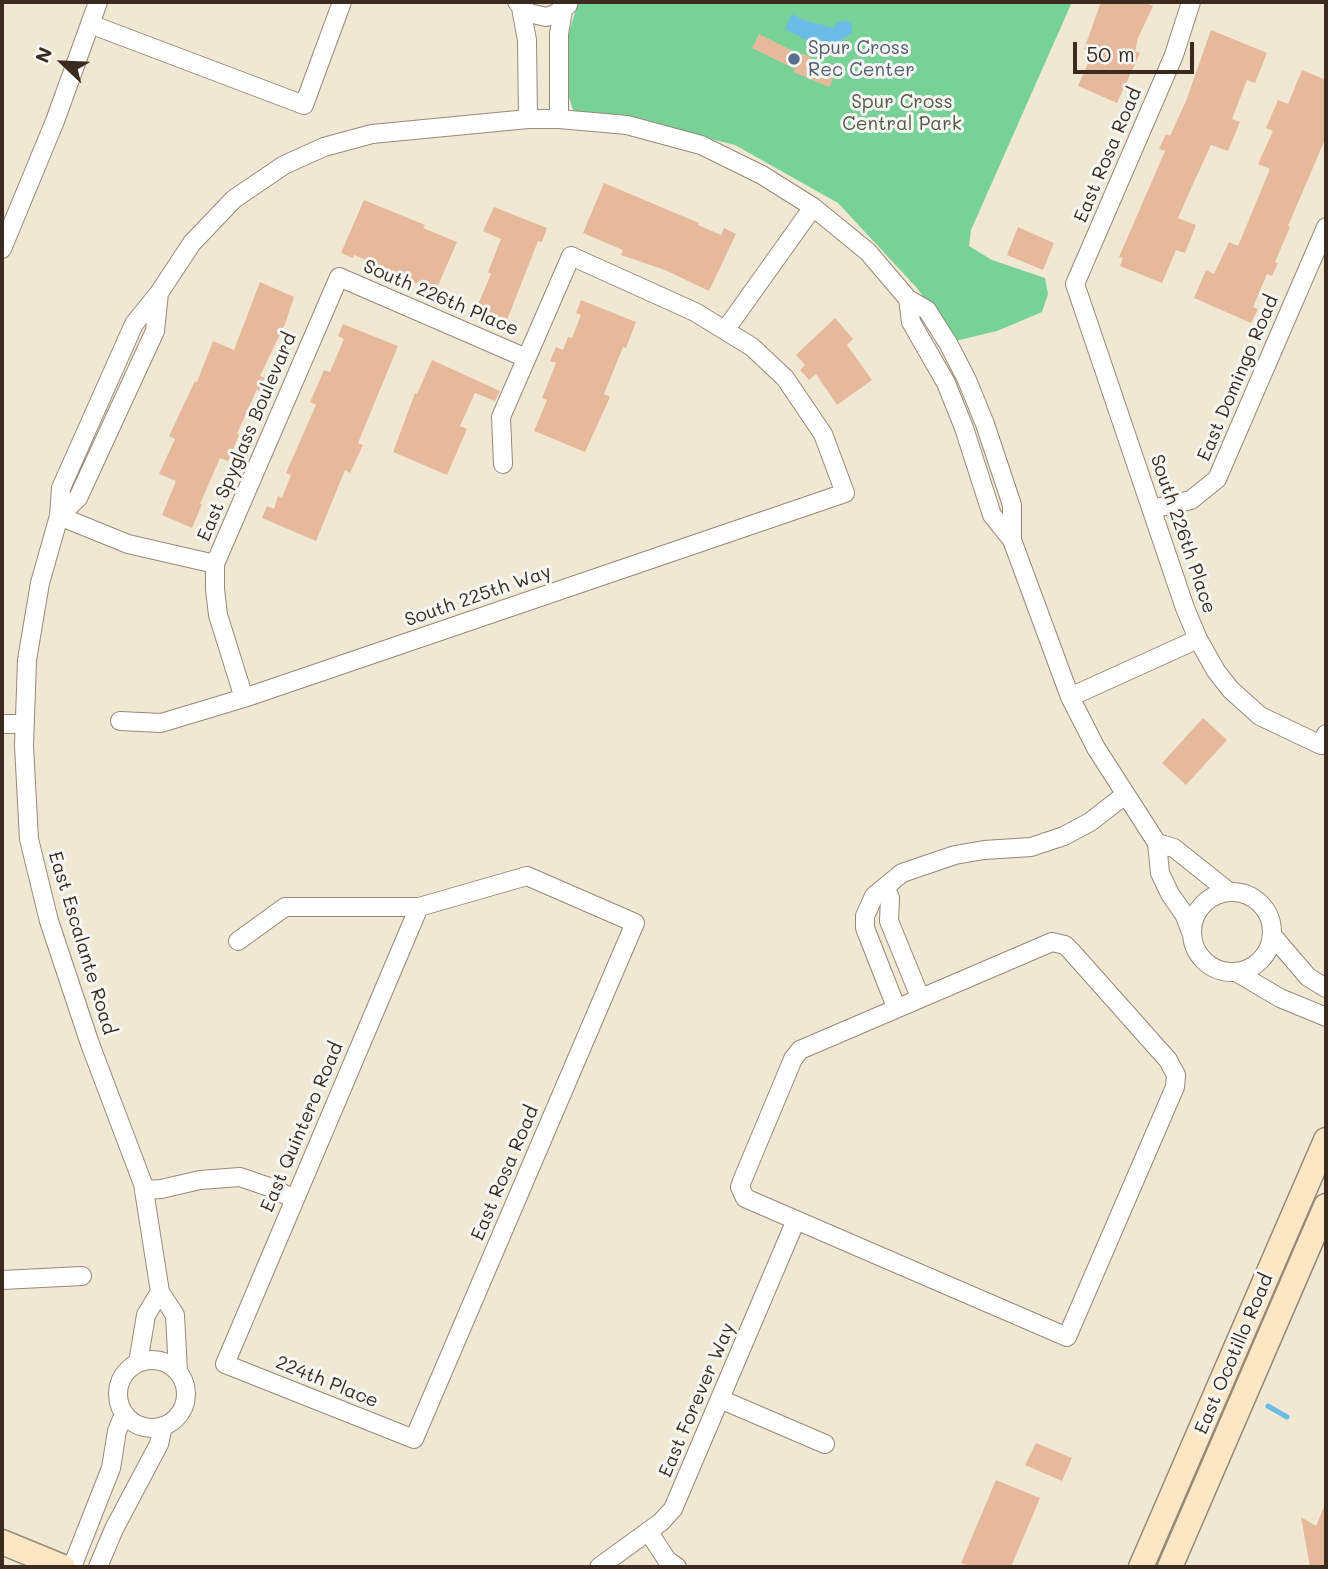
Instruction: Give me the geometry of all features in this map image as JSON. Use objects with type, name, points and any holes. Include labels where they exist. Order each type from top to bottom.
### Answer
[{"type":"main road","name":"East Ocotillo Road","points":[[1141,1567],[1326,1140]]},
{"type":"main road","name":"East Ocotillo Road","points":[[1170,1567],[1326,1206]]},
{"type":"main road","points":[[2,1542],[63,1567]]},
{"type":"street","points":[[2,249],[50,133],[98,2]]},
{"type":"street","points":[[90,24],[304,105],[342,2]]},
{"type":"street","name":"East Rosa Road","points":[[1075,285],[1174,55],[1191,2]]},
{"type":"street","points":[[519,5],[529,13],[546,17],[566,6]]},
{"type":"street","points":[[519,5],[544,119]]},
{"type":"street","points":[[544,119],[566,6]]},
{"type":"street","name":"East Escalante Road","points":[[98,1567],[114,1529],[159,1444],[163,1426],[180,1413],[185,1403],[184,1381],[178,1372],[175,1315],[160,1293],[144,1190],[90,1044],[49,921],[29,839],[24,724],[27,660],[40,583],[59,516],[61,488],[66,475],[134,324],[159,293],[192,243],[234,199],[284,165],[324,147],[372,134],[544,119],[627,125],[701,145],[762,174],[813,207],[868,252],[908,299],[927,310],[948,343],[985,424],[1012,505],[1012,540],[1070,697]]},
{"type":"street","points":[[503,464],[501,417],[571,256],[695,312],[726,329],[813,207]]},
{"type":"street","name":"East Domingo Road","points":[[1152,509],[1191,500],[1217,479],[1326,227]]},
{"type":"street","name":"South 226th Place","points":[[339,277],[526,358]]},
{"type":"street","name":"East Spyglass Boulevard","points":[[244,698],[218,615],[215,564],[339,277]]},
{"type":"street","name":"South 226th Place","points":[[1075,285],[1185,608],[1198,639],[1216,671],[1231,690],[1260,716],[1324,740]]},
{"type":"street","name":"South 225th Way","points":[[120,721],[161,723],[244,698],[845,493],[823,434],[785,378],[752,347],[726,329]]},
{"type":"street","points":[[59,516],[128,544],[215,564]]},
{"type":"street","points":[[1157,844],[1174,848],[1228,891],[1251,896],[1267,912],[1272,935],[1269,948],[1261,960],[1250,969],[1236,972],[1214,969],[1205,962],[1193,943],[1184,914],[1160,873],[1157,844],[1096,748],[1070,697],[1198,639]]},
{"type":"street","points":[[2,724],[24,724]]},
{"type":"street","points":[[896,1007],[865,928],[869,903],[890,881],[902,873],[955,855],[1031,847],[1064,836],[1090,822],[1125,795]]},
{"type":"street","name":"East Rosa Road","points":[[414,1439],[635,923],[527,876],[419,907]]},
{"type":"street","points":[[886,888],[890,898],[889,920],[920,997]]},
{"type":"street","points":[[1191,932],[1198,909],[1206,900],[1228,891]]},
{"type":"street","points":[[239,941],[285,907],[419,907]]},
{"type":"street","name":"East Quintero Road","points":[[225,1364],[419,907]]},
{"type":"street","points":[[1272,935],[1308,977],[1326,988]]},
{"type":"street","points":[[1059,943],[1071,951],[1174,1067],[1175,1087],[1067,1337],[751,1201],[742,1192],[742,1181],[797,1053],[804,1047],[896,1007],[1039,947],[1059,943]]},
{"type":"street","points":[[1236,972],[1280,998],[1326,1017]]},
{"type":"street","points":[[144,1190],[200,1180],[240,1177],[272,1188],[293,1199]]},
{"type":"street","name":"East Forever Way","points":[[599,1567],[661,1522],[673,1509],[796,1220]]},
{"type":"street","points":[[2,1280],[82,1276]]},
{"type":"street","points":[[138,1363],[146,1314],[160,1293]]},
{"type":"street","points":[[163,1426],[146,1428],[130,1420],[120,1405],[119,1385],[123,1376],[138,1363],[146,1360],[164,1362],[178,1372]]},
{"type":"street","name":"224th Place","points":[[225,1364],[414,1439]]},
{"type":"street","points":[[720,1399],[825,1444]]},
{"type":"street","points":[[72,1567],[111,1468],[117,1431],[124,1414]]},
{"type":"street","points":[[648,1531],[667,1560],[677,1567]]},
{"type":"green space","name":"Spur Cross Central Park","points":[[578,2],[1072,2],[971,230],[969,246],[992,260],[1045,278],[1048,294],[1042,312],[997,331],[955,341],[917,288],[838,203],[735,145],[646,123],[574,113],[566,88],[564,50]]},
{"type":"water","points":[[792,14],[833,28],[837,22],[847,21],[852,24],[852,33],[842,39],[834,54],[785,29]]},
{"type":"building","points":[[1101,2],[1144,2],[1153,6],[1138,38],[1135,51],[1140,53],[1117,103],[1078,86],[1093,52],[1084,49]]},
{"type":"building","points":[[1211,30],[1267,53],[1255,83],[1247,80],[1232,119],[1240,122],[1228,151],[1211,145],[1193,184],[1178,218],[1196,225],[1185,253],[1176,250],[1162,283],[1120,266],[1123,258],[1119,257],[1165,151],[1159,149],[1166,134],[1170,136],[1186,101]]},
{"type":"building","name":"Spur Cross Rec Center","points":[[759,34],[836,72],[829,87],[793,72],[795,69],[752,48]]},
{"type":"building","points":[[1302,70],[1326,80],[1326,137],[1288,226],[1290,227],[1275,262],[1278,263],[1272,276],[1267,274],[1253,307],[1258,309],[1251,323],[1194,298],[1206,270],[1214,274],[1229,242],[1238,246],[1270,169],[1258,164],[1273,131],[1266,128],[1278,100],[1288,104]]},
{"type":"building","points":[[604,183],[721,235],[724,228],[736,234],[709,291],[665,270],[621,255],[623,250],[583,233]]},
{"type":"building","points":[[364,200],[425,225],[423,228],[457,242],[433,297],[420,292],[423,286],[411,281],[412,279],[354,255],[353,258],[341,253]]},
{"type":"building","points":[[494,207],[547,228],[542,242],[538,241],[507,320],[477,307],[491,274],[488,272],[501,239],[483,231]]},
{"type":"building","points":[[1018,227],[1054,243],[1043,270],[1007,255]]},
{"type":"building","points":[[260,282],[294,297],[285,324],[260,376],[265,378],[260,391],[257,389],[228,461],[220,458],[192,528],[162,515],[176,481],[159,474],[175,439],[169,436],[195,381],[197,382],[213,341],[234,350]]},
{"type":"building","points":[[581,300],[636,322],[604,394],[610,397],[585,452],[534,431],[547,400],[542,398],[556,363],[550,361],[556,347],[563,350],[568,337],[572,338],[581,315],[576,313]]},
{"type":"building","points":[[835,318],[853,339],[847,345],[872,380],[837,405],[816,374],[809,380],[800,370],[805,365],[796,355]]},
{"type":"building","points":[[343,324],[398,346],[358,443],[363,445],[350,473],[345,470],[316,541],[262,518],[267,506],[274,509],[278,496],[282,498],[291,475],[286,473],[316,405],[310,402],[324,370],[330,372],[344,339],[338,336]]},
{"type":"building","points":[[432,360],[500,391],[495,401],[475,393],[460,426],[467,429],[447,475],[393,452],[415,393],[417,394]]},
{"type":"building","points":[[1203,718],[1227,740],[1186,785],[1162,763]]},
{"type":"building","points":[[1036,1443],[1072,1458],[1062,1481],[1025,1465]]},
{"type":"building","points":[[996,1480],[1040,1498],[1011,1567],[971,1567],[961,1563]]},
{"type":"building","points":[[1326,1502],[1326,1567],[1310,1567],[1301,1517],[1316,1526]]},
{"type":"waterway","points":[[1268,1406],[1287,1417]]},
{"type":"place","name":"Spur Cross Rec Center","points":[[794,59]]}]
